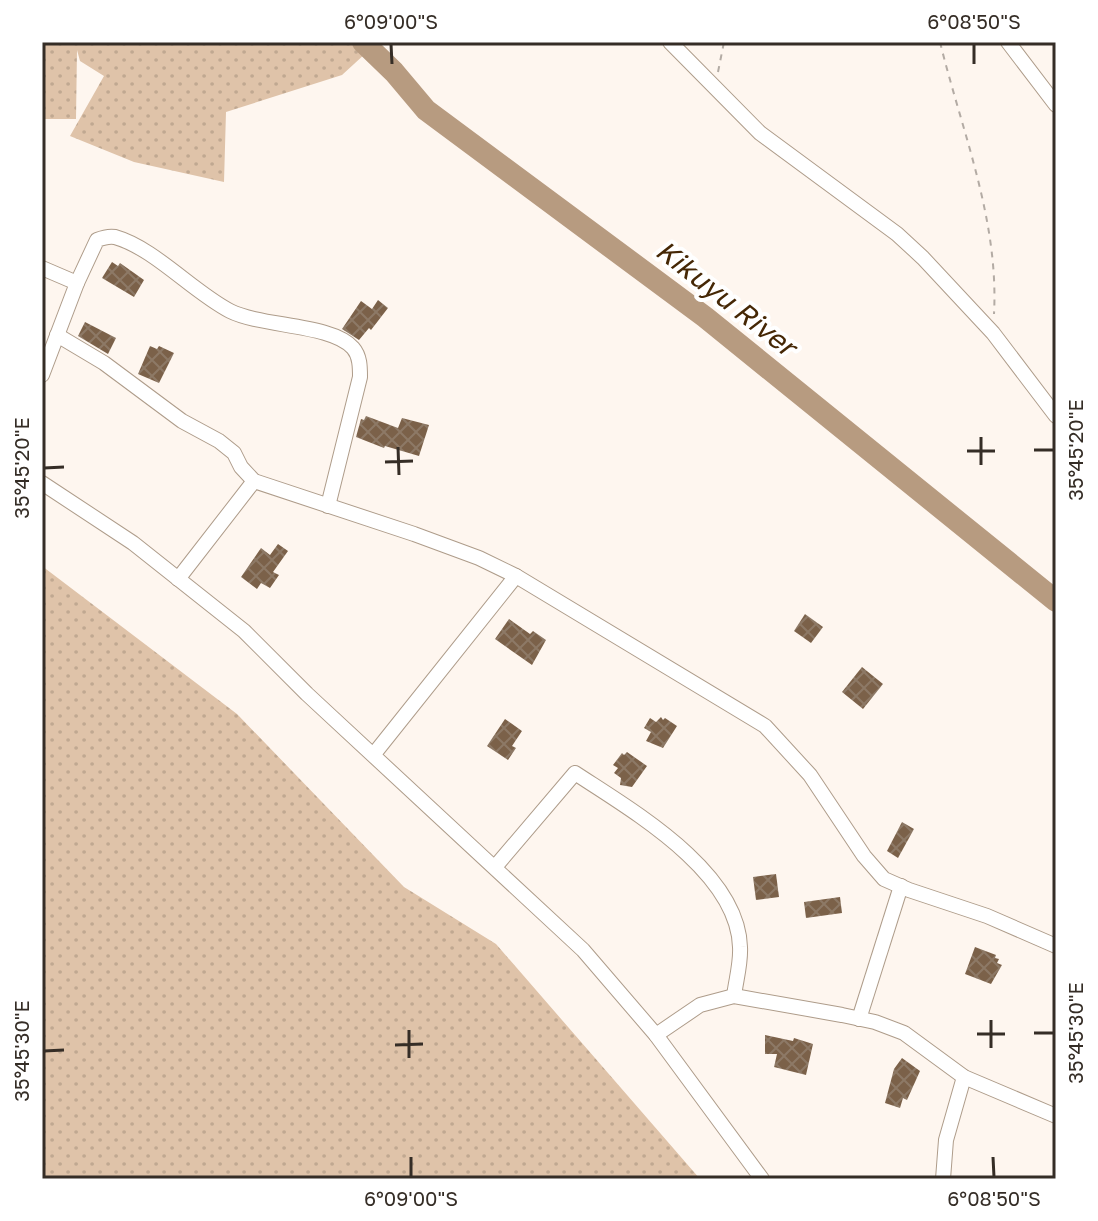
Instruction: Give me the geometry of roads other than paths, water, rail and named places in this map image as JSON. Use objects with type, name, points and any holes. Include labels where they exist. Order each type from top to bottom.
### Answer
[{"type":"street","points":[[670,42],[760,133],[897,234],[923,258],[993,333],[1056,416]]},
{"type":"street","points":[[1008,42],[1056,105]]},
{"type":"street","points":[[42,375],[97,240],[113,237],[154,258],[228,310],[270,324],[331,335],[355,349],[360,362],[360,377],[328,506]]},
{"type":"street","points":[[42,268],[77,283]]},
{"type":"street","points":[[57,335],[104,363],[182,421],[219,441],[234,453],[241,467],[254,481],[414,534],[516,576],[765,726],[810,775],[864,856],[884,879],[987,916],[1056,946]]},
{"type":"street","points":[[178,579],[254,481]]},
{"type":"street","points":[[42,483],[133,543],[244,631],[307,694],[583,950],[656,1035],[762,1179]]},
{"type":"street","points":[[374,754],[516,576]]},
{"type":"street","points":[[495,867],[575,773],[684,850],[716,884],[735,921],[740,947],[734,996]]},
{"type":"street","points":[[859,1019],[901,886]]},
{"type":"street","points":[[656,1035],[700,1005],[734,996],[859,1019],[904,1033],[964,1077],[1056,1116]]},
{"type":"street","points":[[943,1179],[946,1140],[964,1077]]},
{"type":"waterway","name":"Kikuyu River","points":[[363,42],[426,110],[705,317],[1056,601]]}]
